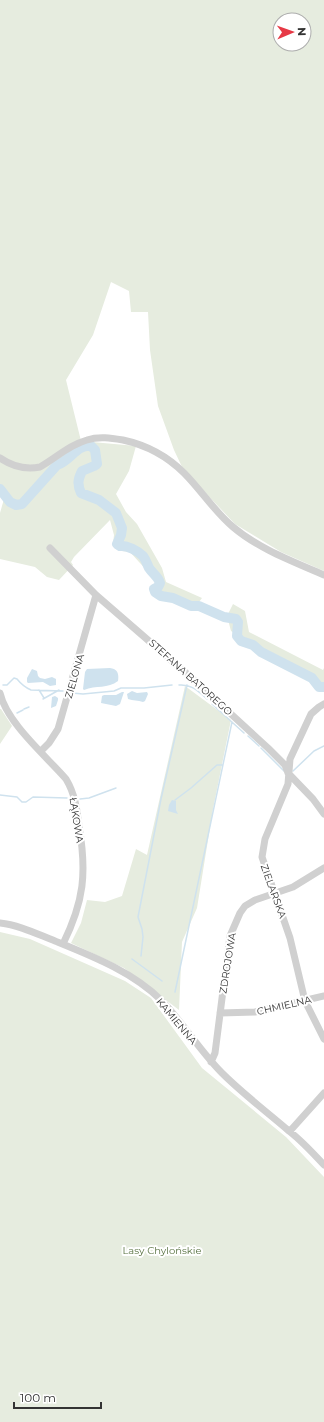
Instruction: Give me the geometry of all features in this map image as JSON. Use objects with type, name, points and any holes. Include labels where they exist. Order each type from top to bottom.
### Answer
[{"type":"street","points":[[0,458],[18,467],[32,468],[40,467],[78,443],[88,439],[108,438],[138,443],[160,454],[182,471],[218,512],[243,535],[282,557],[324,575]]},
{"type":"street","name":"STEFANA BATOREGO","points":[[50,548],[96,595],[165,654],[285,766],[288,773],[313,799],[324,814]]},
{"type":"street","name":"ZIELONA","points":[[41,751],[49,743],[58,729],[96,595]]},
{"type":"street","name":"ŁĄKOWA","points":[[0,693],[3,704],[13,721],[66,779],[72,790],[76,803],[84,877],[75,916],[63,944]]},
{"type":"street","name":"ZIELARSKA","points":[[324,704],[319,706],[311,714],[290,759],[288,784],[263,847],[262,857],[290,938],[305,1001],[324,1039]]},
{"type":"street","name":"ZDROJOWA","points":[[210,1062],[214,1053],[230,936],[240,913],[245,906],[255,900],[293,888],[324,868]]},
{"type":"street","name":"KAMIENNA","points":[[0,923],[31,931],[63,944],[122,971],[148,989],[173,1013],[210,1062],[238,1088],[290,1131],[324,1165]]},
{"type":"street","name":"CHMIELNA","points":[[220,1013],[255,1012],[324,996]]},
{"type":"street","points":[[290,1131],[324,1093]]},
{"type":"green space","points":[[0,0],[324,0],[324,571],[281,552],[235,524],[183,469],[174,450],[158,406],[150,350],[148,312],[131,312],[129,291],[111,282],[93,335],[66,380],[81,441],[136,446],[129,471],[116,494],[126,512],[137,524],[162,568],[166,582],[202,598],[199,602],[180,603],[158,592],[154,578],[130,552],[122,551],[113,544],[114,535],[110,520],[74,557],[71,562],[73,565],[59,580],[47,577],[35,567],[0,559],[0,513],[4,499],[0,496]]},
{"type":"green space","points":[[233,604],[245,611],[249,632],[323,670],[324,668],[324,691],[231,631],[227,616]]},
{"type":"green space","points":[[185,686],[231,720],[213,809],[197,908],[182,942],[179,1010],[124,968],[71,943],[81,923],[87,900],[105,902],[122,896],[136,849],[147,855]]},
{"type":"green space","points":[[0,709],[12,726],[0,744]]},
{"type":"green space","name":"Lasy Chylońskie","points":[[0,932],[30,939],[125,981],[151,998],[202,1068],[286,1137],[324,1177],[324,1422],[0,1422]]},
{"type":"water","points":[[32,669],[37,671],[40,678],[45,679],[52,677],[56,679],[56,685],[50,686],[43,682],[28,683],[27,678]]},
{"type":"water","points":[[87,669],[115,669],[117,672],[118,681],[106,686],[83,689],[85,672]]},
{"type":"water","points":[[132,691],[137,693],[147,692],[148,694],[145,701],[143,702],[128,699],[127,694]]},
{"type":"water","points":[[124,692],[120,704],[116,706],[101,703],[102,696],[116,695]]},
{"type":"water","points":[[55,696],[58,698],[56,706],[51,708],[52,697]]},
{"type":"water","points":[[172,800],[176,801],[176,810],[178,814],[168,811]]},
{"type":"waterway","points":[[0,489],[10,502],[16,505],[22,504],[57,465],[62,463],[78,450],[86,446],[91,446],[95,450],[97,464],[82,471],[78,482],[81,493],[99,500],[116,513],[122,528],[117,544],[120,546],[126,546],[143,556],[149,568],[160,583],[158,587],[154,589],[155,592],[161,596],[173,598],[191,606],[199,606],[224,617],[236,619],[238,622],[237,636],[241,641],[253,645],[261,652],[312,678],[319,687],[324,687]]},
{"type":"waterway","points":[[3,685],[7,685],[14,678],[26,688],[31,690],[63,691]]},
{"type":"waterway","points":[[72,693],[83,694],[114,691],[121,688],[144,688],[172,685]]},
{"type":"waterway","points":[[179,685],[191,687],[207,699]]},
{"type":"waterway","points":[[141,956],[143,937],[138,917],[161,799],[187,685]]},
{"type":"waterway","points":[[39,690],[44,698]]},
{"type":"waterway","points":[[43,699],[59,690]]},
{"type":"waterway","points":[[212,704],[244,733]]},
{"type":"waterway","points":[[24,709],[29,707]]},
{"type":"waterway","points":[[17,713],[23,710]]},
{"type":"waterway","points":[[175,992],[232,722]]},
{"type":"waterway","points":[[248,736],[259,746]]},
{"type":"waterway","points":[[293,771],[314,751],[324,746]]},
{"type":"waterway","points":[[261,748],[284,771]]},
{"type":"waterway","points":[[175,800],[217,765],[222,765]]},
{"type":"waterway","points":[[80,799],[89,798],[116,788]]},
{"type":"waterway","points":[[0,795],[17,797],[22,802],[26,802],[33,797],[67,798]]},
{"type":"waterway","points":[[132,959],[162,981]]}]
